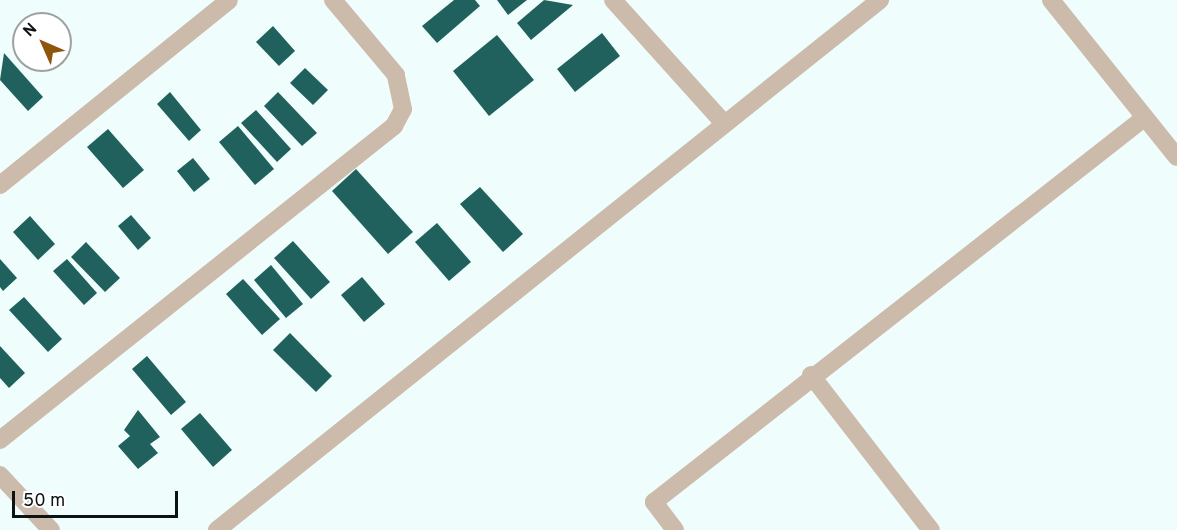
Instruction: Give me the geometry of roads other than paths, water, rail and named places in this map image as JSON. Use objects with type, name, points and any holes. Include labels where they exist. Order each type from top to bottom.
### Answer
[{"type":"street","points":[[0,185],[230,0]]},
{"type":"street","points":[[0,440],[394,126],[403,109],[396,75],[333,0]]},
{"type":"street","points":[[613,0],[723,122]]},
{"type":"street","points":[[217,530],[723,122],[880,0]]},
{"type":"street","points":[[1051,0],[1177,156]]},
{"type":"street","points":[[675,530],[654,502],[811,375],[1144,118]]},
{"type":"street","points":[[811,375],[931,530]]},
{"type":"street","points":[[0,475],[51,530]]}]
